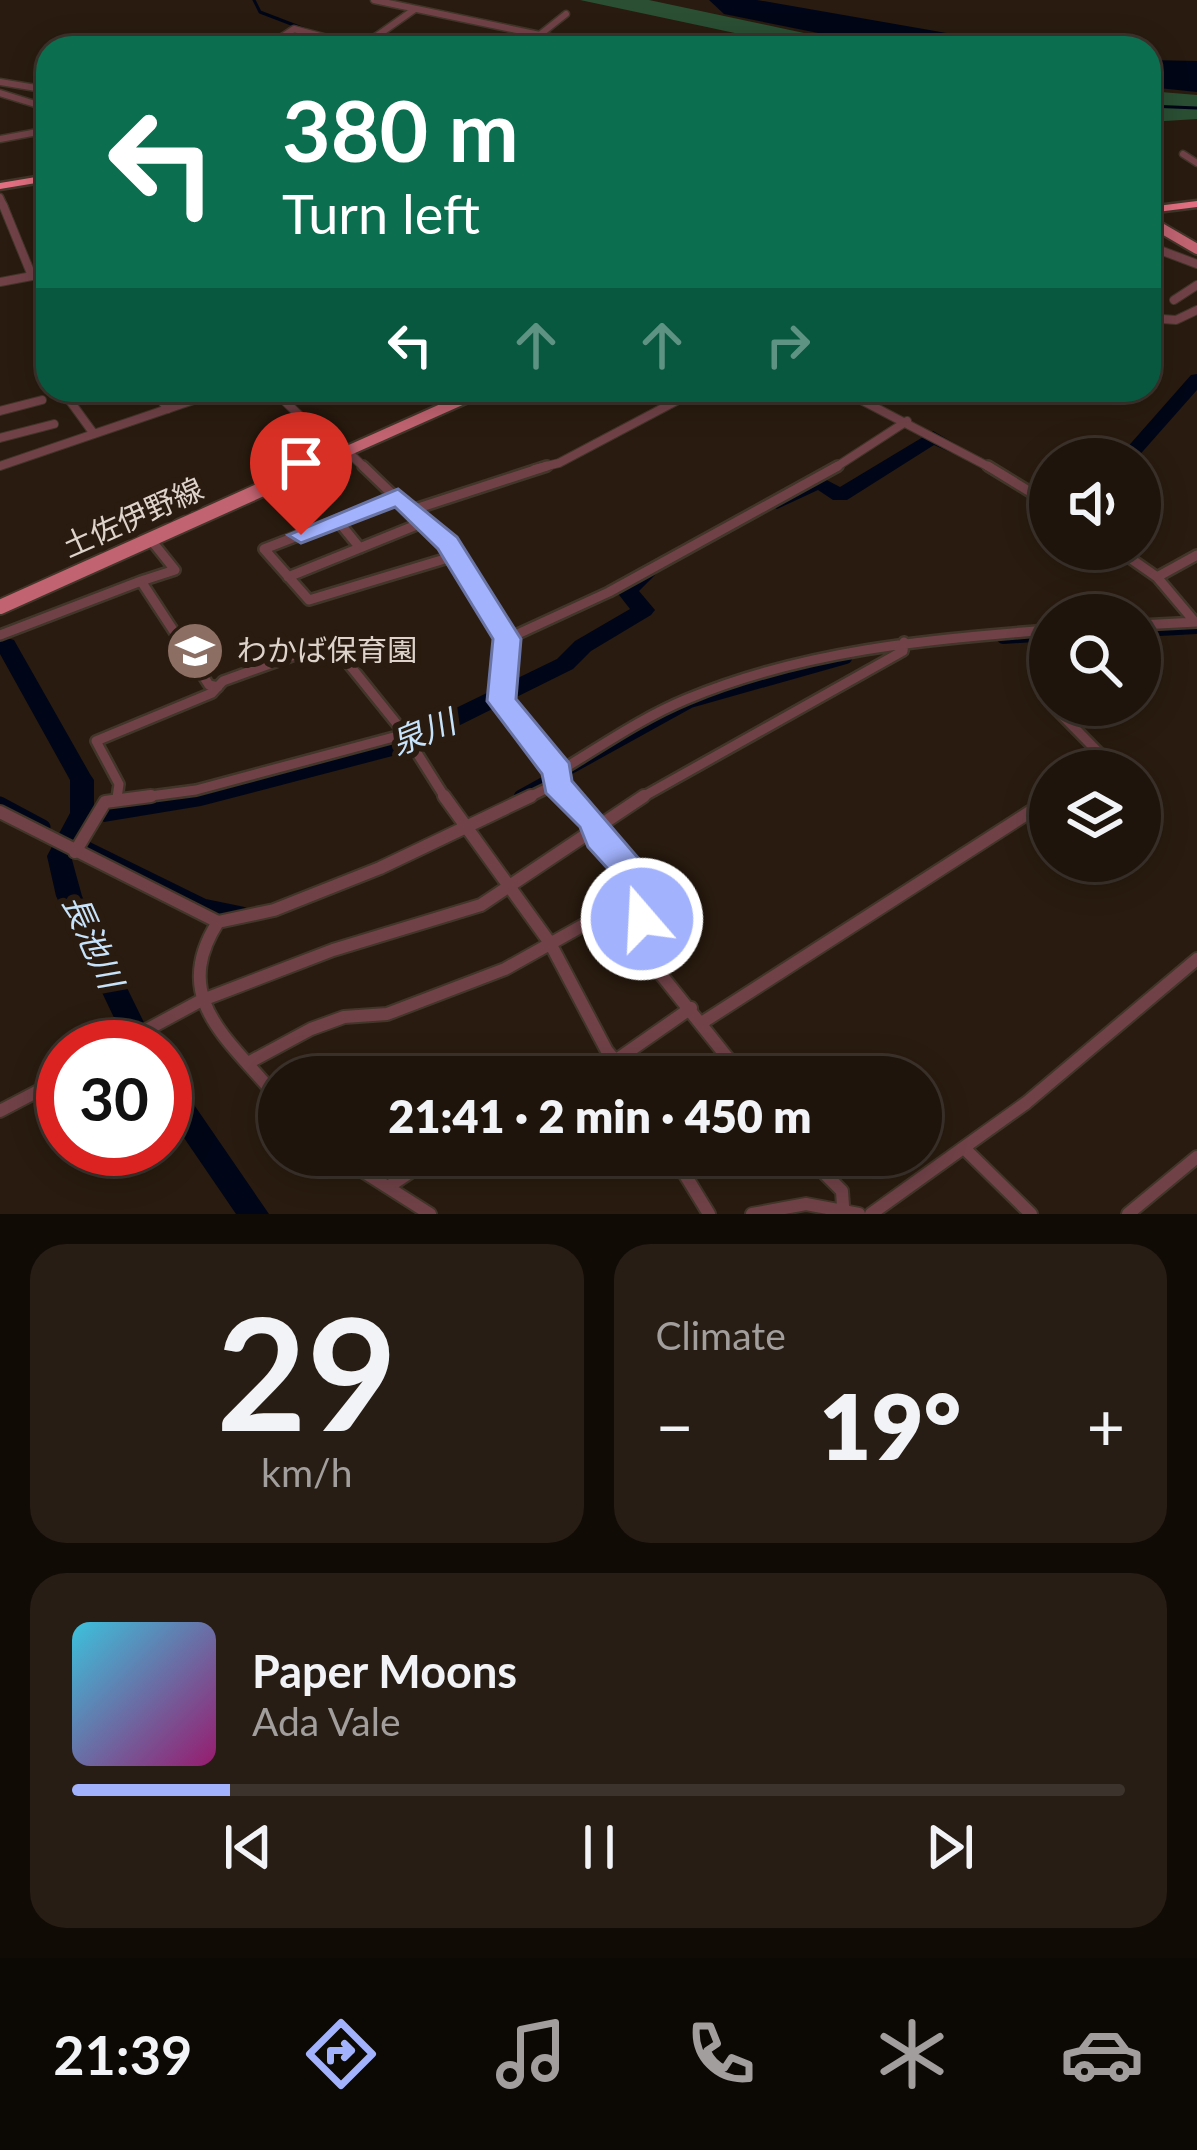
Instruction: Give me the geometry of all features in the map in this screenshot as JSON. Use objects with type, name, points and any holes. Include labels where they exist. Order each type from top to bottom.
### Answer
[{"type":"highway","points":[[0,191],[36,184]]},
{"type":"highway","points":[[1161,204],[1197,200]]},
{"type":"main road","points":[[1161,227],[1197,249]]},
{"type":"main road","name":"土佐伊野線","points":[[0,607],[458,402]]},
{"type":"street","points":[[374,0],[545,36]]},
{"type":"street","points":[[380,36],[415,9]]},
{"type":"street","points":[[540,35],[566,14]]},
{"type":"street","points":[[283,36],[294,29],[316,36]]},
{"type":"street","points":[[0,82],[36,88]]},
{"type":"street","points":[[0,93],[36,104]]},
{"type":"street","points":[[0,139],[36,132]]},
{"type":"street","points":[[1183,154],[1197,163]]},
{"type":"street","points":[[0,191],[32,276]]},
{"type":"street","points":[[1161,250],[1197,264]]},
{"type":"street","points":[[0,282],[36,275]]},
{"type":"street","points":[[1174,300],[1197,285]]},
{"type":"street","points":[[1161,319],[1176,320],[1197,310]]},
{"type":"street","points":[[0,411],[36,402]]},
{"type":"street","points":[[71,402],[94,434]]},
{"type":"street","points":[[162,402],[168,409]]},
{"type":"street","points":[[0,466],[189,402]]},
{"type":"street","points":[[287,402],[398,496],[458,555],[507,639],[501,697],[556,779],[633,875],[651,962],[728,1056]]},
{"type":"street","points":[[412,510],[559,463],[674,402]]},
{"type":"street","points":[[868,402],[1029,491]]},
{"type":"street","points":[[507,639],[608,592],[815,481],[908,421]]},
{"type":"street","points":[[0,438],[54,424]]},
{"type":"street","points":[[398,496],[262,545],[309,600],[458,555]]},
{"type":"street","points":[[338,520],[360,548]]},
{"type":"street","points":[[287,577],[424,522]]},
{"type":"street","points":[[0,635],[175,570],[151,540]]},
{"type":"street","points":[[1157,577],[1197,555]]},
{"type":"street","points":[[1147,570],[1196,622]]},
{"type":"street","points":[[141,581],[209,685],[218,687]]},
{"type":"street","points":[[1161,624],[1196,622]]},
{"type":"street","points":[[0,812],[218,922],[295,902],[465,824],[556,779],[692,697],[842,654],[1029,632]]},
{"type":"street","points":[[117,798],[119,784],[96,740],[323,641],[331,643],[408,740],[508,890],[550,943],[612,1056]]},
{"type":"street","points":[[163,1020],[200,1001],[333,950],[463,912],[508,890],[675,775],[794,716],[904,646]]},
{"type":"street","points":[[1073,726],[1096,750]]},
{"type":"street","points":[[72,851],[100,807],[117,798],[196,790],[408,740]]},
{"type":"street","points":[[703,1022],[1029,812]]},
{"type":"street","points":[[248,1064],[310,1029],[344,1017],[403,1009],[505,969],[639,894]]},
{"type":"street","points":[[218,922],[197,962],[194,984],[200,1001],[258,1076]]},
{"type":"street","points":[[871,1214],[964,1149],[1197,959]]},
{"type":"street","points":[[620,1056],[692,1008]]},
{"type":"street","points":[[0,1111],[36,1092]]},
{"type":"street","points":[[964,1149],[1031,1214]]},
{"type":"street","points":[[1128,1214],[1170,1174],[1197,1157]]},
{"type":"street","points":[[371,1176],[430,1214]]},
{"type":"street","points":[[388,1187],[404,1176]]},
{"type":"street","points":[[686,1176],[710,1214]]},
{"type":"street","points":[[827,1176],[842,1191],[843,1206]]},
{"type":"street","points":[[752,1214],[802,1204],[843,1206],[859,1214]]},
{"type":"green space","points":[[580,0],[649,0],[818,36],[749,36]]},
{"type":"green space","points":[[1161,92],[1197,95],[1197,119],[1161,121]]},
{"type":"water","points":[[709,0],[757,0],[963,36],[833,36],[724,14]]},
{"type":"water","points":[[1161,60],[1197,61],[1197,92],[1161,88]]},
{"type":"waterway","points":[[254,0],[260,12],[307,30]]},
{"type":"waterway","points":[[1161,106],[1197,108]]},
{"type":"waterway","name":"泉川","points":[[1145,438],[1197,379]]},
{"type":"waterway","name":"泉川","points":[[777,503],[819,482],[840,496],[933,437],[952,447]]},
{"type":"waterway","name":"泉川","points":[[104,813],[201,797],[396,747],[565,664],[583,646],[644,610],[626,591],[648,572]]},
{"type":"waterway","points":[[1161,630],[1197,628]]},
{"type":"waterway","points":[[1003,638],[1029,636]]},
{"type":"waterway","name":"長池川","points":[[0,644],[6,645],[82,780],[82,813],[59,856],[69,896],[129,1020]]},
{"type":"waterway","points":[[520,796],[690,702],[846,658]]},
{"type":"waterway","points":[[0,804],[43,827]]},
{"type":"waterway","points":[[87,849],[203,906],[242,914]]},
{"type":"waterway","name":"長池川","points":[[192,1125],[254,1214]]},
{"type":"place","name":"わかば保育園","points":[[195,651]]},
{"type":"route","points":[[301,535],[398,496],[448,543],[507,639],[501,701],[558,772],[556,784],[593,821],[599,838],[633,875],[642,919]]}]
